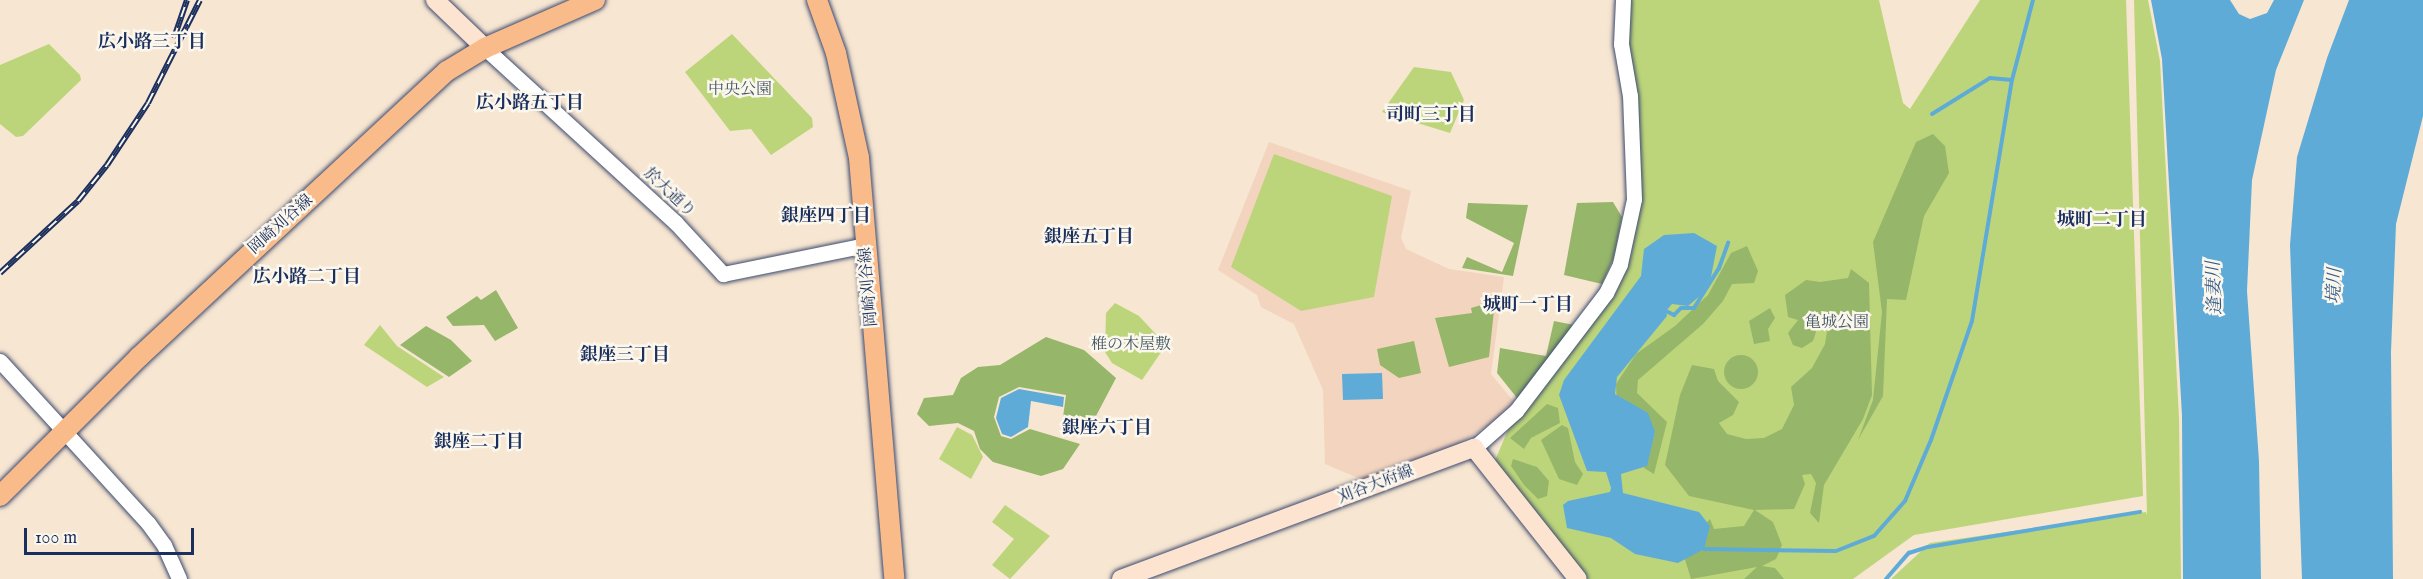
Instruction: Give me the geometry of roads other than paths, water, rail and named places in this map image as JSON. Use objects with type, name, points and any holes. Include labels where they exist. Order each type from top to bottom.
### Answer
[{"type":"main road","points":[[435,0],[485,48]]},
{"type":"main road","name":"岡崎刈谷線","points":[[0,496],[196,303],[447,71],[485,48],[595,0]]},
{"type":"main road","name":"岡崎刈谷線","points":[[817,0],[836,53],[859,158],[894,579]]},
{"type":"main road","points":[[1474,448],[1578,579]]},
{"type":"main road","name":"刈谷大府線","points":[[1121,579],[1474,448]]},
{"type":"street","points":[[1474,448],[1516,411],[1606,293],[1620,264],[1634,200],[1630,106],[1621,44],[1623,0]]},
{"type":"street","name":"於大通り","points":[[485,48],[675,222],[723,274],[865,245]]},
{"type":"street","points":[[0,361],[148,523],[164,545],[179,579]]},
{"type":"water","name":"逢妻川","points":[[2151,0],[2230,0],[2239,14],[2250,19],[2267,13],[2274,0],[2304,0],[2276,70],[2252,180],[2247,291],[2259,461],[2261,579],[2183,579],[2182,416],[2162,59]]},
{"type":"water","name":"境川","points":[[2349,0],[2423,0],[2423,116],[2396,224],[2391,352],[2393,579],[2302,579],[2290,245],[2297,157],[2327,58]]},
{"type":"water","points":[[1694,233],[1717,246],[1711,277],[1701,295],[1688,306],[1672,304],[1666,311],[1667,316],[1617,377],[1615,394],[1648,413],[1655,432],[1647,466],[1621,474],[1623,493],[1699,512],[1710,526],[1704,549],[1678,563],[1635,554],[1611,538],[1567,528],[1563,505],[1568,501],[1610,492],[1611,488],[1606,472],[1587,471],[1559,395],[1564,380],[1641,276],[1644,249],[1664,235]]},
{"type":"water","points":[[1382,373],[1383,399],[1343,400],[1342,374]]},
{"type":"water","points":[[1019,389],[1064,397],[1063,407],[1031,401],[1028,427],[1011,437],[1002,434],[996,418],[1001,398]]},
{"type":"waterway","points":[[1836,551],[1874,536],[1905,501],[1931,440],[1972,321],[2012,80],[2033,0]]},
{"type":"waterway","points":[[1932,114],[1990,78],[2012,80]]},
{"type":"waterway","points":[[1666,311],[1674,315],[1681,308],[1694,308],[1719,268],[1728,243]]},
{"type":"waterway","points":[[1886,579],[1909,553],[1928,547],[2140,512]]},
{"type":"waterway","points":[[1704,549],[1835,551]]},
{"type":"railway","points":[[174,38],[187,0]]},
{"type":"railway","points":[[0,273],[78,201],[107,165],[148,103],[200,0]]},
{"type":"district","name":"広小路三丁目","points":[[152,43]]},
{"type":"district","name":"広小路五丁目","points":[[530,104]]},
{"type":"district","name":"司町三丁目","points":[[1431,116]]},
{"type":"district","name":"銀座四丁目","points":[[826,217]]},
{"type":"district","name":"城町二丁目","points":[[2102,221]]},
{"type":"district","name":"銀座五丁目","points":[[1089,238]]},
{"type":"district","name":"広小路二丁目","points":[[307,278]]},
{"type":"district","name":"城町一丁目","points":[[1528,306]]},
{"type":"district","name":"銀座三丁目","points":[[625,356]]},
{"type":"district","name":"銀座六丁目","points":[[1107,429]]},
{"type":"district","name":"銀座二丁目","points":[[479,443]]},
{"type":"park label","name":"中央公園","points":[[740,90]]},
{"type":"park label","name":"亀城公園","points":[[1837,323]]},
{"type":"park label","name":"椎の木屋敷","points":[[1131,345]]}]
